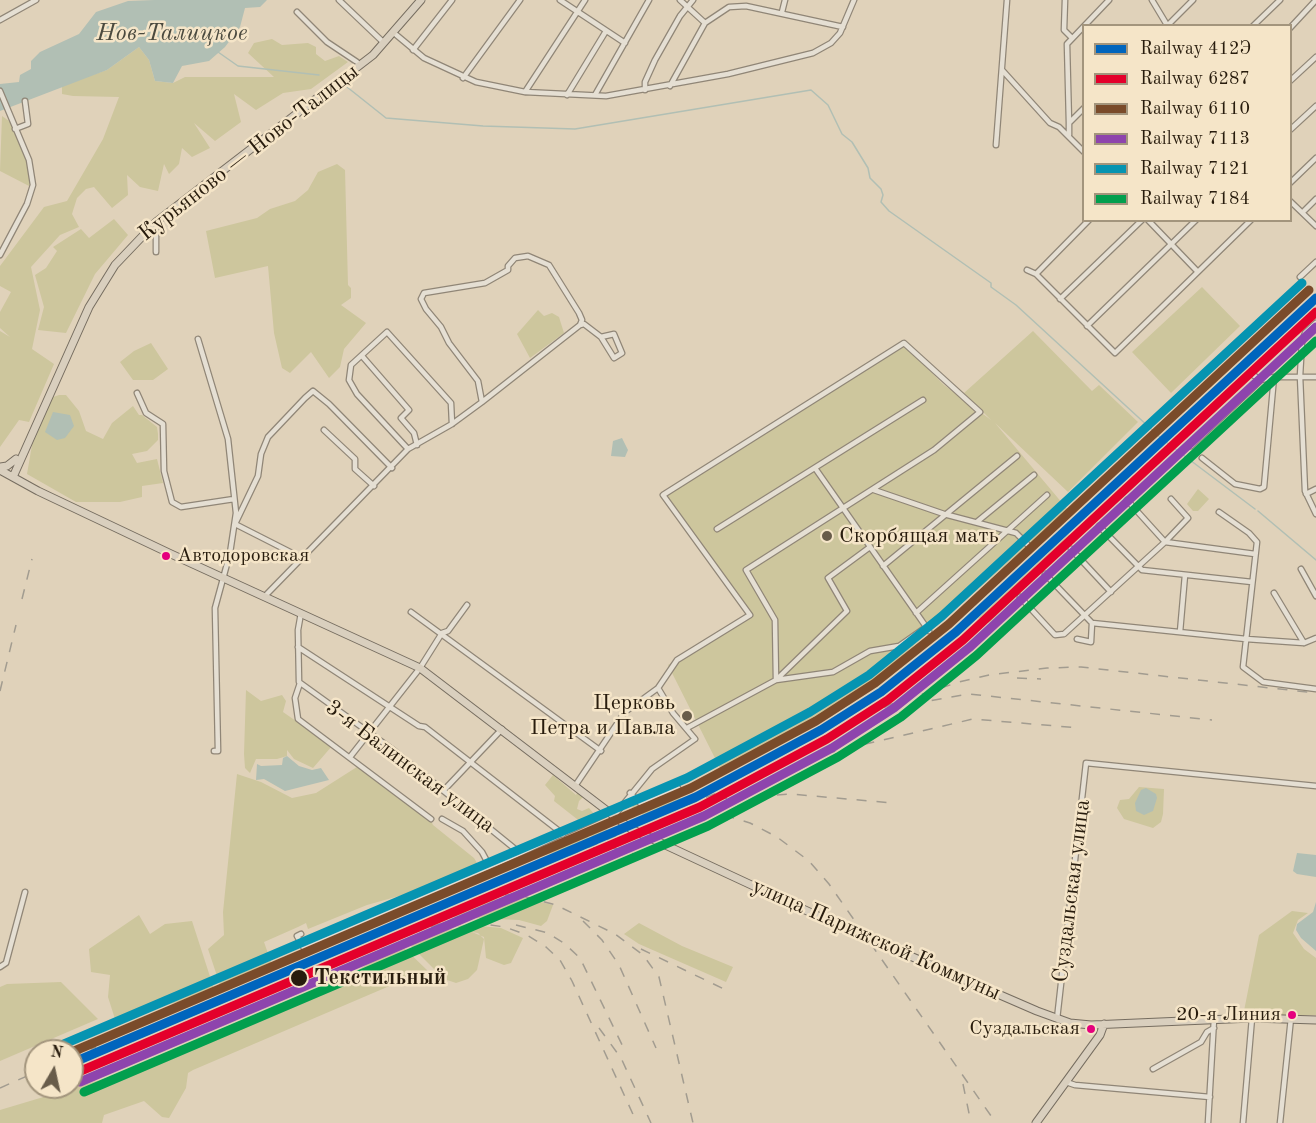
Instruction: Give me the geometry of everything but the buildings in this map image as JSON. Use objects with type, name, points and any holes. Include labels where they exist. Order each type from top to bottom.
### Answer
[{"type":"main road","name":"Курьяново — Ново-Талицы","points":[[19,459],[90,298],[102,277],[124,248],[154,220],[357,63],[382,41],[419,0]]},
{"type":"main road","name":"Курьяново — Ново-Талицы","points":[[11,476],[97,292],[121,257],[156,222],[360,65],[394,33],[419,0]]},
{"type":"main road","points":[[0,468],[19,459],[21,473],[29,486]]},
{"type":"main road","name":"улица Парижской Коммуны","points":[[0,468],[29,486],[420,668],[631,829],[832,922],[1057,1019],[1081,1024],[1252,1018],[1316,1020]]},
{"type":"main road","points":[[1038,1120],[1100,1035],[1104,1024]]},
{"type":"street","points":[[0,20],[36,0]]},
{"type":"street","points":[[339,0],[382,41]]},
{"type":"street","points":[[413,51],[452,0]]},
{"type":"street","points":[[463,78],[520,0]]},
{"type":"street","points":[[560,0],[625,43]]},
{"type":"street","points":[[525,92],[585,0]]},
{"type":"street","points":[[595,95],[649,0]]},
{"type":"street","points":[[680,0],[705,23]]},
{"type":"street","points":[[645,90],[645,82],[655,60],[693,0]]},
{"type":"street","points":[[782,12],[785,0]]},
{"type":"street","points":[[394,33],[413,51],[463,78],[525,92],[595,95],[670,86],[813,53],[831,43],[843,27],[854,0]]},
{"type":"street","points":[[996,145],[1007,0]]},
{"type":"street","points":[[1065,0],[1064,30],[1071,37]]},
{"type":"street","points":[[1084,24],[1109,0]]},
{"type":"street","points":[[1152,0],[1166,24]]},
{"type":"street","points":[[1168,24],[1192,0]]},
{"type":"street","points":[[1255,24],[1280,0]]},
{"type":"street","points":[[1292,26],[1316,0]]},
{"type":"street","points":[[670,86],[705,23],[719,12],[733,6],[782,12],[843,27]]},
{"type":"street","points":[[297,12],[327,42],[357,63]]},
{"type":"street","points":[[1070,138],[1067,44],[1082,26]]},
{"type":"street","points":[[567,95],[606,31]]},
{"type":"street","points":[[1292,79],[1316,57]]},
{"type":"street","points":[[1003,70],[1050,123],[1070,138],[1082,151]]},
{"type":"street","points":[[0,91],[32,169],[33,185],[27,204],[0,255]]},
{"type":"street","points":[[15,129],[28,124],[25,101]]},
{"type":"street","points":[[1292,128],[1316,106]]},
{"type":"street","points":[[1069,123],[1082,109]]},
{"type":"street","points":[[1292,181],[1316,158]]},
{"type":"street","points":[[1303,212],[1316,199]]},
{"type":"street","points":[[1292,203],[1316,226]]},
{"type":"street","points":[[156,222],[156,252]]},
{"type":"street","points":[[1036,274],[1087,222]]},
{"type":"street","points":[[1060,299],[1140,222]]},
{"type":"street","points":[[1150,222],[1197,271]]},
{"type":"street","points":[[1087,326],[1194,222]]},
{"type":"street","points":[[1027,270],[1036,274],[1115,353],[1249,222]]},
{"type":"street","points":[[265,596],[408,450],[452,424],[482,402],[580,325],[582,320],[579,313],[549,265],[521,256],[510,261],[508,270],[497,278],[431,291],[422,296],[426,309],[441,327],[449,343],[476,376],[482,402]]},
{"type":"street","points":[[1300,277],[1316,262]]},
{"type":"street","points":[[1316,323],[1305,333],[1302,342],[1300,376],[1306,492],[1316,514]]},
{"type":"street","points":[[580,325],[584,324],[601,337],[614,358],[622,353],[614,334],[601,337]]},
{"type":"street","points":[[408,450],[352,388],[349,369],[387,332],[451,403],[452,424]]},
{"type":"street","points":[[198,339],[228,439],[235,524]]},
{"type":"street","points":[[575,786],[626,712],[658,688],[677,660],[750,615],[663,495],[904,343],[980,412],[934,450],[844,510],[746,570],[775,620],[776,680]]},
{"type":"street","points":[[362,356],[409,410],[401,418],[414,433],[417,445]]},
{"type":"street","points":[[1253,375],[1261,380]]},
{"type":"street","points":[[1202,458],[1235,484],[1260,489],[1264,487],[1274,377]]},
{"type":"street","points":[[1191,446],[1261,380],[1274,377],[1316,377]]},
{"type":"street","points":[[214,751],[218,751],[214,621],[235,524],[258,476],[261,454],[268,437],[313,391],[330,404],[392,468]]},
{"type":"street","points":[[137,393],[146,413],[163,424],[164,471],[172,502],[182,507],[234,499]]},
{"type":"street","points":[[717,529],[923,400]]},
{"type":"street","points":[[324,430],[355,459],[355,470],[374,486]]},
{"type":"street","points":[[883,566],[1017,456]]},
{"type":"street","points":[[776,680],[833,672],[870,651],[899,646],[927,629],[815,468]]},
{"type":"street","points":[[978,521],[1034,475]]},
{"type":"street","points":[[1306,492],[1316,489]]},
{"type":"street","points":[[874,490],[944,514],[978,521],[1016,533],[1030,547]]},
{"type":"street","points":[[916,613],[1047,495]]},
{"type":"street","points":[[1020,597],[1058,636],[1085,616],[1165,543],[1188,518],[1171,499]]},
{"type":"street","points":[[1127,500],[1165,543],[1255,554]]},
{"type":"street","points":[[1219,512],[1249,533],[1257,542],[1243,667],[1263,682],[1316,689]]},
{"type":"street","points":[[235,524],[302,558]]},
{"type":"street","points":[[1099,526],[1142,570],[1252,582]]},
{"type":"street","points":[[687,728],[776,680],[847,611],[828,578],[870,547]]},
{"type":"street","points":[[1071,549],[1111,592]]},
{"type":"street","points":[[1301,569],[1316,596]]},
{"type":"street","points":[[1045,574],[1092,622],[1246,639],[1304,643],[1316,638]]},
{"type":"street","points":[[1180,632],[1185,575]]},
{"type":"street","points":[[1274,594],[1304,643]]},
{"type":"street","points":[[350,757],[420,668],[442,633],[448,631],[467,604]]},
{"type":"street","points":[[411,612],[601,751]]},
{"type":"street","points":[[301,613],[298,647],[299,683],[295,698],[298,720],[431,819]]},
{"type":"street","points":[[1077,639],[1091,642],[1092,622]]},
{"type":"street","points":[[298,647],[419,726],[425,727],[563,834]]},
{"type":"street","name":"3-я Балинская улица","points":[[299,683],[444,790],[520,854]]},
{"type":"street","points":[[300,934],[297,936],[304,948],[611,815],[652,769],[695,739],[673,713],[658,688]]},
{"type":"street","points":[[444,790],[502,729]]},
{"type":"street","name":"Суздальская улица","points":[[1057,1019],[1086,763],[1316,786]]},
{"type":"street","points":[[630,793],[640,802],[678,788]]},
{"type":"street","points":[[442,819],[463,831],[482,852],[490,867]]},
{"type":"street","points":[[0,967],[6,963],[25,892]]},
{"type":"street","points":[[1243,1123],[1252,1018]]},
{"type":"street","points":[[1280,1123],[1291,1018]]},
{"type":"street","points":[[1208,1123],[1214,1019]]},
{"type":"street","points":[[1153,1069],[1201,1042],[1207,1032],[1214,1028]]},
{"type":"street","points":[[1066,1082],[1075,1085],[1210,1097]]},
{"type":"street","points":[[1038,1120],[1047,1123]]},
{"type":"shaded area","points":[[272,39],[282,45],[308,43],[316,47],[316,54],[325,61],[339,56],[348,62],[311,89],[283,93],[256,110],[234,94],[241,122],[215,141],[194,123],[210,148],[192,157],[182,148],[179,164],[169,174],[164,164],[158,191],[140,187],[127,175],[128,195],[112,208],[94,187],[86,189],[77,198],[72,214],[79,227],[60,235],[31,267],[40,310],[32,349],[54,364],[29,422],[19,420],[0,447],[0,331],[10,337],[0,328],[0,312],[11,292],[0,286],[0,266],[44,207],[67,201],[103,139],[119,97],[62,94],[62,85],[107,70],[139,47],[149,60],[155,81],[173,83],[185,77],[274,77],[248,53],[254,43]]},
{"type":"shaded area","points":[[2,116],[12,123],[31,173],[31,187],[0,171]]},
{"type":"shaded area","points":[[337,164],[345,170],[348,285],[351,288],[351,298],[341,305],[366,323],[344,349],[340,367],[329,378],[311,352],[290,373],[282,368],[274,333],[268,266],[215,278],[206,231],[257,218],[270,209],[295,201],[308,190],[318,172]]},
{"type":"shaded area","points":[[114,219],[128,235],[95,274],[66,333],[38,330],[44,307],[35,275],[46,268],[57,251],[53,247],[81,229],[89,238]]},
{"type":"shaded area","points":[[1202,287],[1240,326],[1171,393],[1132,352]]},
{"type":"shaded area","points":[[538,310],[544,316],[552,313],[559,317],[564,333],[530,358],[517,334]]},
{"type":"shaded area","points":[[1033,331],[1092,391],[1099,385],[1138,422],[1068,492],[995,423],[1068,510],[842,709],[722,772],[668,665],[750,615],[667,495],[904,345],[944,385],[991,420],[964,393]]},
{"type":"shaded area","points":[[151,343],[168,369],[153,380],[133,380],[120,362],[134,351]]},
{"type":"shaded area","points":[[66,395],[79,411],[86,431],[103,439],[112,423],[133,406],[139,415],[157,427],[158,440],[147,451],[132,454],[137,463],[157,459],[163,483],[142,486],[142,497],[120,502],[76,502],[27,474],[32,445],[53,397]]},
{"type":"shaded area","points":[[1198,489],[1209,499],[1198,511],[1193,511],[1187,504]]},
{"type":"shaded area","points":[[1069,534],[1074,541],[989,623],[978,618]]},
{"type":"shaded area","points":[[246,690],[261,701],[282,695],[286,701],[283,712],[332,746],[313,768],[294,759],[287,750],[287,756],[277,759],[256,759],[250,773],[245,768]]},
{"type":"shaded area","points":[[360,765],[431,821],[474,858],[480,868],[431,887],[367,905],[308,929],[306,923],[264,942],[272,965],[220,985],[208,949],[224,935],[223,912],[237,774],[261,782],[292,798],[316,793]]},
{"type":"shaded area","points":[[553,775],[576,795],[578,791],[585,795],[579,801],[577,809],[582,811],[589,808],[595,815],[592,819],[582,823],[554,801],[555,796],[545,785]]},
{"type":"shaded area","points":[[1139,787],[1164,789],[1161,822],[1153,828],[1124,819],[1117,808],[1120,800],[1129,799]]},
{"type":"shaded area","points":[[679,795],[681,799],[643,815],[632,809],[634,799],[645,807]]},
{"type":"shaded area","points":[[608,820],[607,831],[595,837],[589,836],[585,843],[523,862],[522,857]]},
{"type":"shaded area","points":[[516,896],[553,905],[547,921],[541,926],[519,920],[453,917],[479,902]]},
{"type":"shaded area","points":[[1292,911],[1308,913],[1298,920],[1293,933],[1304,949],[1316,958],[1316,1015],[1243,1016],[1259,935]]},
{"type":"shaded area","points":[[139,915],[150,934],[165,924],[192,921],[215,992],[115,1019],[108,997],[110,975],[91,972],[89,949]]},
{"type":"shaded area","points":[[639,923],[682,946],[733,967],[726,982],[639,944],[624,934]]},
{"type":"shaded area","points":[[457,926],[501,928],[523,938],[511,963],[504,965],[486,958],[484,937]]},
{"type":"shaded area","points":[[441,927],[478,933],[484,939],[477,970],[468,979],[456,983],[444,979],[408,943],[410,939]]},
{"type":"shaded area","points":[[400,944],[427,970],[193,1070],[188,1073],[186,1088],[169,1118],[162,1117],[144,1101],[104,1115],[102,1123],[0,1123],[0,1110],[37,1099],[84,1099],[84,1085],[117,1075],[342,980]]},
{"type":"shaded area","points":[[61,982],[98,1019],[51,1039],[24,1039],[24,1051],[0,1061],[0,987],[7,984]]},
{"type":"water","name":"Нов-Талицкое","points":[[267,0],[260,7],[245,8],[240,27],[225,47],[209,61],[182,66],[173,83],[155,81],[149,60],[139,47],[107,70],[0,111],[0,84],[19,82],[20,75],[31,69],[31,61],[40,52],[79,34],[96,12],[128,1]]},
{"type":"water","points":[[53,412],[70,415],[74,426],[65,438],[57,440],[45,432]]},
{"type":"water","points":[[622,438],[628,450],[625,457],[611,456],[613,441]]},
{"type":"water","points":[[287,756],[299,766],[312,770],[321,768],[329,780],[285,791],[264,779],[256,780],[257,764],[261,766],[282,765],[283,758]]},
{"type":"water","points":[[1146,788],[1156,794],[1157,798],[1153,811],[1144,815],[1136,811],[1135,803],[1141,790]]},
{"type":"water","points":[[1297,853],[1316,855],[1316,877],[1297,874],[1293,871]]},
{"type":"water","points":[[1316,902],[1316,951],[1301,938],[1296,930],[1297,924],[1313,912]]},
{"type":"waterway","points":[[218,52],[238,66],[319,75]]},
{"type":"waterway","points":[[347,87],[386,118],[483,126],[575,129],[811,90],[828,105],[842,134],[852,142],[868,168],[870,178],[881,189],[883,195],[881,202],[889,211],[991,283],[991,287],[1016,305],[1162,439]]},
{"type":"waterway","points":[[1166,442],[1255,509]]},
{"type":"waterway","points":[[1258,511],[1316,560]]},
{"type":"railway","points":[[22,599],[32,559]]},
{"type":"railway","points":[[0,691],[16,625]]},
{"type":"railway","points":[[613,834],[770,772],[844,728],[889,705],[959,682],[989,675],[1047,668],[1081,667],[1316,693]]},
{"type":"railway","points":[[1017,678],[1041,679]]},
{"type":"railway","points":[[912,704],[969,694],[1212,720]]},
{"type":"railway","points":[[806,758],[973,719],[1080,728]]},
{"type":"railway","points":[[717,799],[791,794],[893,803]]},
{"type":"railway","points":[[685,811],[714,812],[750,823],[777,837],[809,861],[829,884],[996,1123]]},
{"type":"railway","points":[[570,855],[620,834]]},
{"type":"railway","points":[[593,848],[614,848],[650,859]]},
{"type":"railway","points":[[485,898],[515,894],[556,905],[615,934],[643,955],[659,977],[693,1123]]},
{"type":"railway","points":[[583,921],[602,940],[619,965],[656,1048]]},
{"type":"railway","points":[[412,933],[440,924],[483,924],[505,927],[527,935],[546,947],[560,960],[572,981],[637,1123]]},
{"type":"railway","points":[[516,925],[548,933],[580,958],[626,1053]]},
{"type":"railway","points":[[641,949],[726,990]]},
{"type":"railway","points":[[599,1028],[621,1058],[651,1123]]},
{"type":"railway","points":[[84,1052],[96,1047]]},
{"type":"railway","points":[[0,1088],[24,1077]]},
{"type":"railway","points":[[963,1084],[971,1123]]},
{"type":"rail line","name":"7121","points":[[76,1039],[687,778],[810,712],[869,675],[942,616],[1302,283]]},
{"type":"rail line","name":"6110","points":[[84,1047],[691,788],[816,721],[875,683],[949,624],[1309,290]]},
{"type":"rail line","name":"412Э","points":[[84,1058],[696,797],[821,730],[881,692],[956,632],[1316,298]]},
{"type":"rail line","name":"6287","points":[[84,1070],[700,807],[827,739],[888,700],[963,640],[1316,312]]},
{"type":"rail line","name":"7113","points":[[84,1080],[704,816],[832,748],[894,708],[970,647],[1316,327]]},
{"type":"rail line","name":"7184","points":[[84,1092],[708,826],[838,757],[901,717],[977,655],[1316,341]]},
{"type":"place","name":"Скорбящая мать","points":[[827,536]]},
{"type":"place","name":"Автодоровская","points":[[166,556]]},
{"type":"place","name":"Церковь Петра и Павла","points":[[687,716]]},
{"type":"place","name":"Текстильный","points":[[299,978]]},
{"type":"place","name":"20-я Линия","points":[[1292,1015]]},
{"type":"place","name":"Суздальская","points":[[1091,1029]]}]
